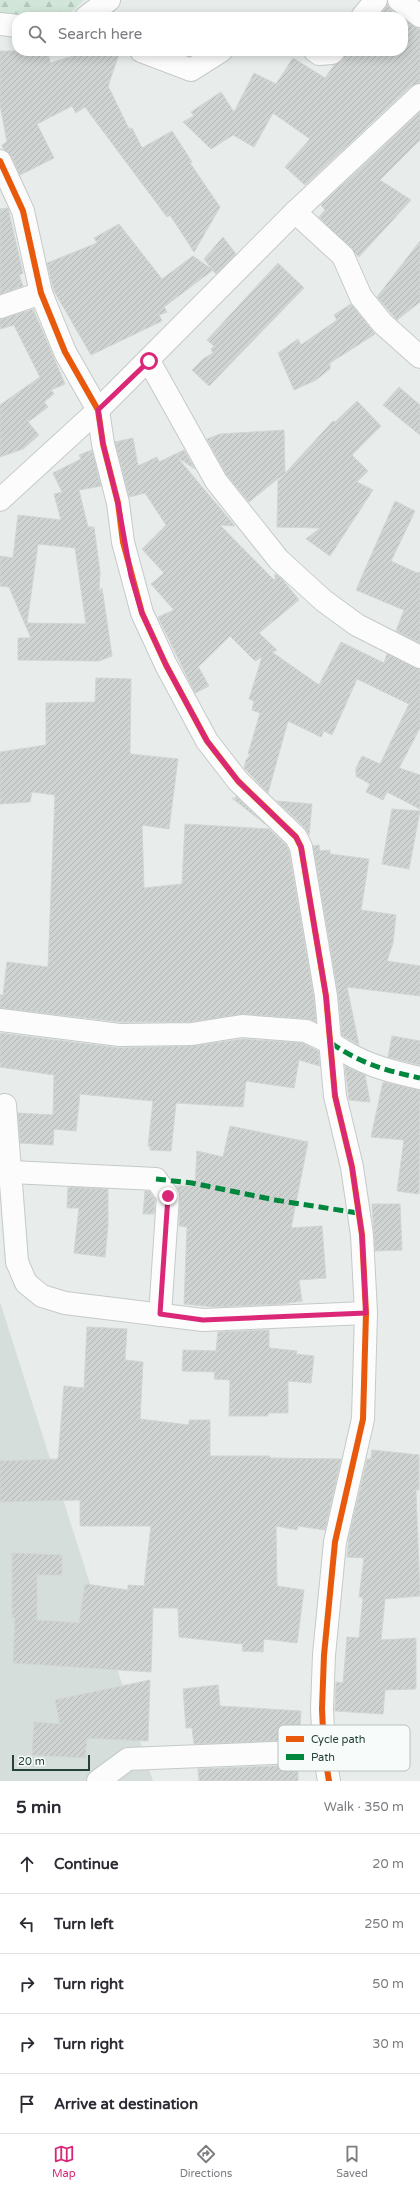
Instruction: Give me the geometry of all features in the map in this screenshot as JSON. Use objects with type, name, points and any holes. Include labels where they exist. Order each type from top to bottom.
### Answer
[{"type":"street","points":[[93,12],[109,0]]},
{"type":"street","points":[[366,12],[376,0]]},
{"type":"street","points":[[398,0],[420,16]]},
{"type":"street","points":[[0,24],[12,25]]},
{"type":"street","points":[[154,56],[191,70],[213,56]]},
{"type":"street","points":[[0,500],[149,361],[295,212],[420,95]]},
{"type":"street","points":[[0,161],[23,211],[41,293],[65,352],[98,410],[103,444],[118,503],[131,576],[142,613],[166,665],[207,741],[238,781],[296,837],[301,847],[326,996],[335,1096],[352,1167],[362,1235],[366,1313],[363,1418],[335,1542],[324,1655],[323,1725]]},
{"type":"street","points":[[295,212],[343,256],[361,297],[384,324],[420,357]]},
{"type":"street","points":[[0,307],[41,293]]},
{"type":"street","points":[[149,361],[216,481],[279,560],[324,601],[357,625],[420,657]]},
{"type":"street","points":[[0,1020],[120,1035],[192,1034],[242,1026],[306,1031],[331,1043],[350,1056],[377,1068],[420,1078]]},
{"type":"street","points":[[5,1105],[17,1262],[26,1283],[42,1296],[65,1303],[203,1320],[366,1313]]},
{"type":"street","points":[[10,1172],[156,1179],[168,1196],[160,1314]]},
{"type":"street","points":[[98,1781],[128,1759],[278,1753]]},
{"type":"street","points":[[327,1771],[329,1781]]},
{"type":"shaded area","points":[[0,1302],[153,1781],[0,1781]]},
{"type":"green space","points":[[0,0],[84,0],[71,12],[12,12],[12,14],[0,14]]},
{"type":"building","points":[[387,4],[394,12],[381,12]]},
{"type":"building","points":[[408,22],[420,29],[420,83],[411,86],[305,185],[285,167],[310,139],[273,113],[254,147],[233,135],[211,149],[183,122],[194,116],[191,112],[221,92],[234,112],[254,73],[276,84],[293,58],[325,78],[335,64],[343,60],[344,56],[408,56]]},
{"type":"building","points":[[0,51],[12,51],[12,56],[49,56],[50,63],[73,56],[118,56],[108,86],[129,129],[132,128],[142,148],[172,131],[192,162],[190,163],[220,207],[194,252],[170,215],[167,217],[85,107],[76,113],[72,106],[37,124],[54,158],[20,175],[11,156],[4,150],[2,145],[7,142],[0,105]]},
{"type":"building","points":[[420,112],[420,140],[380,180],[411,200],[359,257],[319,217],[325,210],[321,205]]},
{"type":"building","points":[[8,208],[23,273],[19,275],[23,286],[0,294],[0,209]]},
{"type":"building","points":[[119,224],[162,279],[193,256],[213,270],[164,307],[167,312],[159,315],[162,321],[91,355],[54,291],[47,263],[97,243],[94,238]]},
{"type":"building","points":[[223,237],[236,254],[216,274],[204,259]]},
{"type":"building","points":[[420,241],[420,302],[397,320],[377,297]]},
{"type":"building","points":[[278,263],[304,288],[209,386],[192,370],[203,359],[213,353],[211,349],[214,346],[207,340]]},
{"type":"building","points":[[351,304],[375,334],[330,363],[330,369],[316,380],[294,390],[278,353],[298,339],[301,345],[337,320],[334,315]]},
{"type":"building","points":[[33,309],[65,384],[51,390],[54,394],[44,402],[48,407],[28,422],[39,435],[23,449],[0,457],[0,405],[40,377],[14,325],[0,329],[0,319]]},
{"type":"building","points":[[399,387],[420,405],[420,435],[383,405]]},
{"type":"building","points":[[357,401],[381,426],[352,455],[368,471],[357,482],[373,490],[330,556],[306,539],[320,528],[277,527],[278,481],[333,421],[335,422]]},
{"type":"building","points":[[284,430],[285,473],[249,502],[226,474],[207,439],[220,434]]},
{"type":"building","points":[[133,438],[138,466],[157,457],[159,462],[184,450],[195,469],[177,457],[235,526],[220,525],[275,581],[275,574],[281,578],[299,600],[259,633],[277,650],[272,652],[319,685],[341,642],[384,663],[387,654],[420,669],[420,728],[399,768],[420,775],[420,809],[387,792],[383,800],[366,792],[370,784],[356,776],[356,768],[362,756],[380,764],[409,704],[357,679],[332,735],[324,731],[321,737],[288,721],[268,793],[244,768],[246,760],[251,754],[248,754],[260,713],[252,710],[254,701],[249,699],[262,657],[255,661],[230,636],[196,669],[199,668],[209,686],[195,693],[158,617],[174,610],[151,584],[164,573],[142,549],[166,525],[145,493],[129,497],[115,442]]},
{"type":"building","points":[[92,450],[101,486],[79,490],[88,527],[94,527],[100,572],[99,591],[102,588],[112,656],[99,661],[18,660],[18,638],[31,638],[9,587],[0,586],[0,556],[13,558],[18,515],[61,520],[54,494],[62,492],[53,473],[81,459],[79,455]],"holes":[[[38,544],[75,548],[86,624],[27,623]]]},
{"type":"building","points":[[395,501],[415,511],[391,561],[417,573],[420,572],[420,643],[396,631],[404,610],[356,590]]},
{"type":"building","points":[[96,678],[131,679],[130,754],[178,759],[169,829],[142,825],[144,888],[182,884],[185,824],[269,829],[286,845],[289,851],[314,998],[316,1022],[307,1019],[243,1014],[191,1022],[121,1022],[0,1008],[0,995],[3,995],[7,962],[48,967],[55,795],[32,792],[30,802],[0,804],[0,752],[46,745],[46,703],[95,702]]},
{"type":"building","points":[[236,796],[265,824],[232,798],[235,799]]},
{"type":"building","points":[[277,801],[312,804],[309,835],[305,828]]},
{"type":"building","points":[[392,809],[420,811],[409,869],[382,864]]},
{"type":"building","points":[[319,845],[320,851],[330,850],[330,854],[369,859],[361,910],[396,915],[393,943],[387,961],[420,966],[420,996],[347,987],[359,1045],[342,1035],[338,994],[313,846]]},
{"type":"building","points":[[0,1033],[120,1048],[192,1046],[243,1039],[303,1043],[318,1051],[320,1066],[299,1060],[294,1088],[246,1081],[243,1107],[176,1103],[171,1151],[150,1150],[150,1146],[148,1146],[153,1101],[80,1094],[76,1131],[54,1129],[53,1145],[20,1143],[18,1113],[53,1115],[54,1075],[0,1067]]},
{"type":"building","points":[[392,1036],[420,1041],[420,1065],[388,1057]]},
{"type":"building","points":[[345,1066],[365,1075],[370,1102],[349,1100]]},
{"type":"building","points":[[383,1082],[420,1090],[419,1194],[397,1191],[404,1140],[371,1137]]},
{"type":"building","points":[[230,1126],[308,1142],[291,1228],[322,1226],[326,1278],[299,1280],[302,1301],[281,1304],[214,1307],[184,1304],[187,1227],[179,1226],[180,1197],[176,1186],[195,1186],[197,1151],[223,1157]]},
{"type":"building","points":[[68,1187],[108,1189],[108,1226],[105,1257],[74,1253],[79,1208],[67,1208]]},
{"type":"building","points":[[145,1191],[149,1191],[155,1200],[154,1214],[143,1214]]},
{"type":"building","points":[[372,1204],[400,1204],[402,1250],[375,1251]]},
{"type":"building","points":[[87,1327],[127,1329],[125,1360],[143,1362],[140,1419],[189,1425],[189,1420],[210,1420],[210,1456],[270,1456],[270,1458],[341,1459],[325,1530],[298,1526],[297,1530],[276,1526],[277,1586],[304,1590],[297,1643],[264,1639],[263,1652],[242,1651],[243,1644],[179,1637],[178,1608],[153,1608],[151,1672],[13,1663],[15,1618],[12,1618],[12,1553],[62,1555],[62,1575],[37,1575],[37,1620],[79,1623],[85,1584],[128,1590],[128,1585],[144,1586],[151,1526],[80,1526],[80,1500],[0,1502],[0,1461],[58,1459],[64,1386],[84,1388]]},
{"type":"building","points":[[269,1330],[269,1348],[297,1351],[296,1354],[314,1356],[311,1383],[288,1381],[288,1413],[268,1413],[268,1416],[229,1416],[230,1380],[214,1379],[215,1372],[182,1371],[183,1350],[216,1351],[218,1332]]},
{"type":"building","points":[[372,1450],[419,1455],[419,1490],[416,1490],[420,1596],[385,1599],[381,1640],[416,1638],[416,1689],[385,1690],[383,1714],[335,1711],[336,1682],[343,1683],[347,1637],[359,1638],[363,1597],[359,1597],[364,1558],[347,1557],[349,1536],[367,1459],[371,1459]]},
{"type":"building","points":[[150,1680],[148,1741],[87,1738],[85,1758],[32,1755],[34,1722],[60,1724],[55,1700]]},
{"type":"building","points":[[218,1685],[220,1706],[301,1711],[300,1725],[278,1725],[278,1741],[194,1744],[192,1728],[186,1728],[183,1689]]},
{"type":"building","points":[[278,1766],[278,1771],[298,1771],[298,1781],[199,1781],[198,1769]]},
{"type":"marked path","points":[[331,1043],[363,1061],[395,1072],[420,1078]]},
{"type":"marked path","points":[[156,1179],[192,1183],[275,1200],[358,1213]]},
{"type":"cycle path","points":[[0,161],[23,211],[41,293],[65,352],[98,410],[103,444],[118,503],[123,542],[142,613],[166,665],[207,741],[238,781],[296,837],[301,847],[326,996],[335,1096],[352,1167],[362,1235],[366,1313],[363,1419],[335,1542],[324,1655],[323,1725]]},
{"type":"cycle path","points":[[327,1771],[329,1781]]},
{"type":"route","points":[[149,361],[98,410],[103,444],[118,503],[123,542],[142,613],[166,665],[207,741],[238,781],[296,837],[301,847],[326,996],[335,1096],[352,1167],[362,1235],[366,1313],[203,1320],[160,1314],[168,1196]]}]
